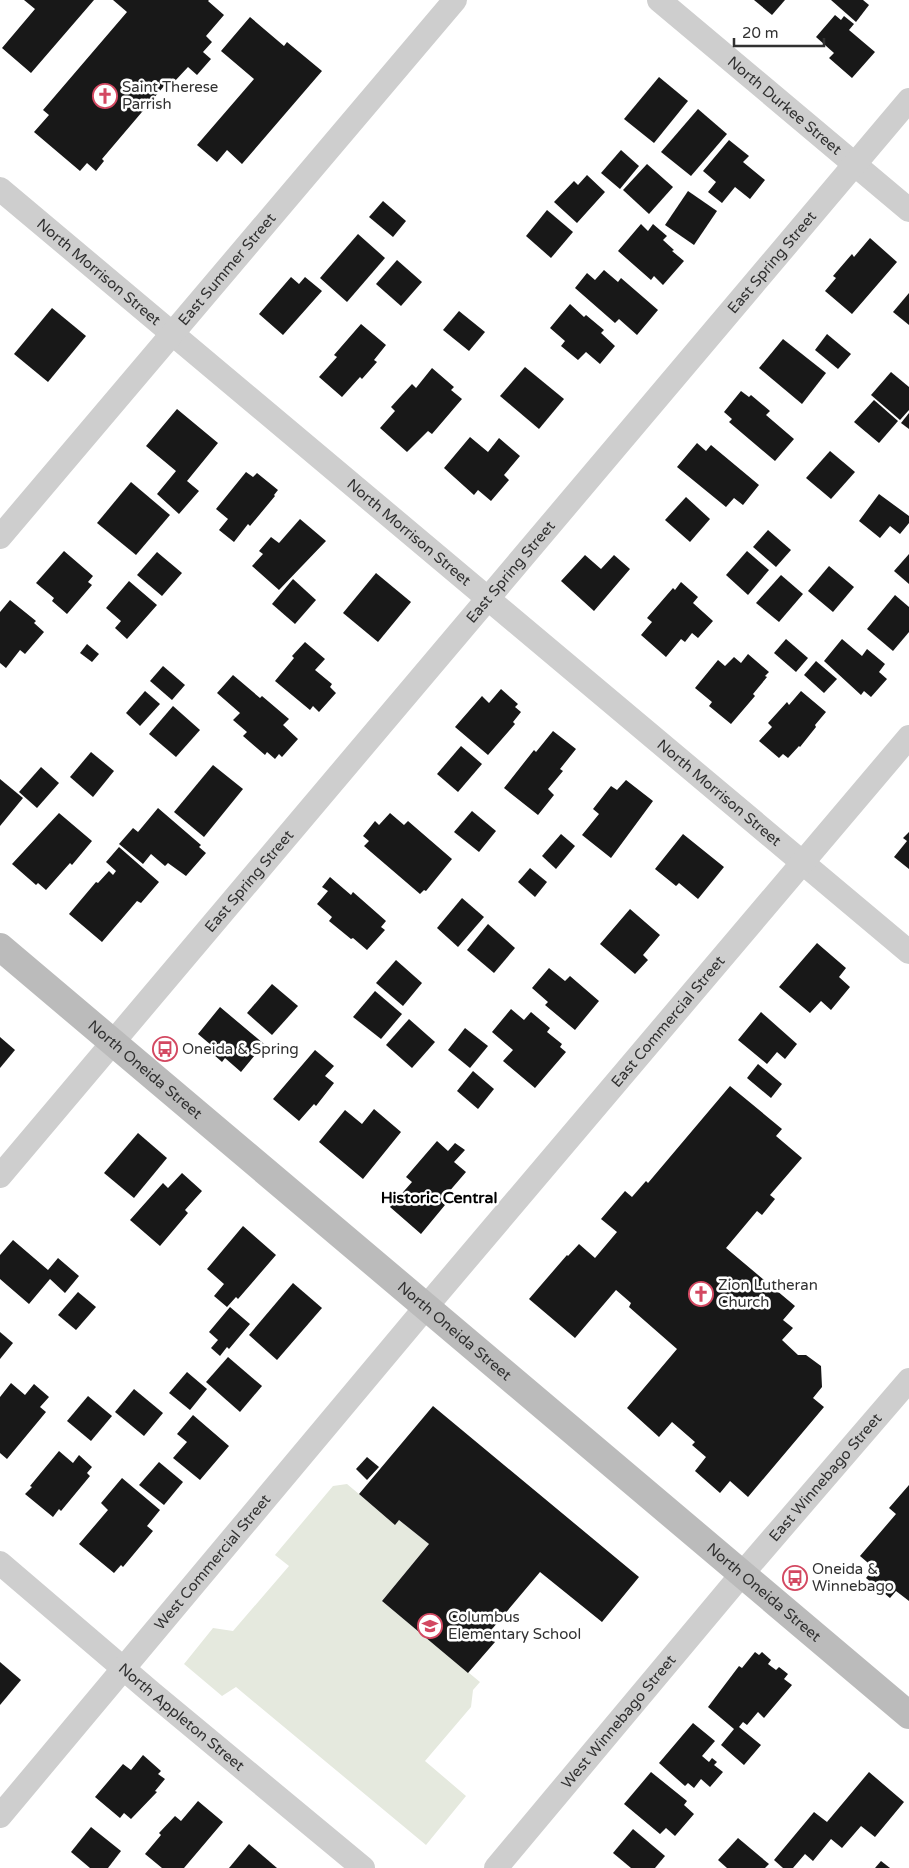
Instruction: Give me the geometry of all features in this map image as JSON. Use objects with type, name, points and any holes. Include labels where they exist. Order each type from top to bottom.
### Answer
[{"type":"main road","name":"North Oneida Street","points":[[0,947],[909,1715]]},
{"type":"street","name":"East Summer Street","points":[[0,537],[455,0]]},
{"type":"street","name":"North Durkee Street","points":[[658,0],[909,210]]},
{"type":"street","name":"East Spring Street","points":[[0,1176],[909,100]]},
{"type":"street","name":"North Morrison Street","points":[[0,189],[909,952]]},
{"type":"street","name":"East Commercial Street","points":[[426,1307],[909,737]]},
{"type":"street","name":"West Commercial Street","points":[[0,1816],[426,1307]]},
{"type":"street","name":"East Winnebago Street","points":[[742,1574],[909,1380]]},
{"type":"street","name":"North Appleton Street","points":[[0,1563],[123,1669],[363,1868]]},
{"type":"street","name":"West Winnebago Street","points":[[496,1868],[742,1574]]},
{"type":"shaded area","points":[[347,1484],[395,1524],[399,1520],[429,1544],[382,1601],[480,1682],[473,1690],[471,1707],[425,1761],[466,1796],[426,1845],[236,1687],[222,1696],[184,1664],[213,1628],[233,1631],[289,1566],[275,1555],[333,1486]]},
{"type":"building","points":[[24,0],[94,0],[31,73],[2,48],[35,9]]},
{"type":"building","name":"Saint Therese Parrish","points":[[113,0],[209,0],[224,15],[206,36],[212,42],[203,52],[211,59],[197,75],[188,67],[174,82],[170,79],[102,159],[104,161],[96,171],[87,163],[80,171],[34,132],[49,115],[43,110],[127,12]]},
{"type":"building","points":[[754,0],[785,0],[772,15]]},
{"type":"building","points":[[831,0],[863,0],[869,5],[856,22]]},
{"type":"building","points":[[835,15],[841,20],[844,16],[854,24],[849,30],[875,52],[852,78],[829,58],[834,53],[816,37]]},
{"type":"building","points":[[250,17],[284,46],[287,42],[322,71],[242,164],[227,150],[217,162],[197,145],[254,79],[221,51]]},
{"type":"building","points":[[659,77],[688,101],[654,143],[624,119]]},
{"type":"building","points":[[698,109],[727,134],[691,176],[661,152]]},
{"type":"building","points":[[729,140],[749,156],[743,162],[765,180],[750,199],[735,187],[722,203],[708,192],[716,182],[703,171]]},
{"type":"building","points":[[621,150],[639,166],[620,189],[601,173]]},
{"type":"building","points":[[647,164],[673,187],[649,214],[623,190]]},
{"type":"building","points":[[587,175],[605,192],[577,223],[554,202],[574,181],[578,185]]},
{"type":"building","points":[[688,191],[717,211],[694,245],[665,225]]},
{"type":"building","points":[[383,201],[406,221],[393,237],[369,217]]},
{"type":"building","points":[[547,210],[573,232],[551,258],[526,236]]},
{"type":"building","points":[[641,224],[648,231],[653,224],[667,236],[663,240],[684,261],[663,285],[654,276],[651,280],[618,251]]},
{"type":"building","points":[[358,234],[385,258],[347,302],[320,278]]},
{"type":"building","points":[[870,238],[897,262],[852,314],[825,291],[836,278],[833,276],[852,254],[854,257]]},
{"type":"building","points":[[397,260],[422,282],[401,306],[376,284]]},
{"type":"building","points":[[604,270],[618,282],[621,278],[658,310],[637,335],[619,319],[615,323],[575,288],[587,273],[595,280]]},
{"type":"building","points":[[291,277],[299,284],[305,277],[322,291],[283,335],[259,314]]},
{"type":"building","points":[[909,293],[909,325],[893,312]]},
{"type":"building","points":[[570,304],[584,317],[586,315],[604,330],[601,333],[615,346],[600,364],[586,352],[578,360],[561,346],[565,341],[550,328]]},
{"type":"building","points":[[52,308],[86,336],[48,382],[14,354]]},
{"type":"building","points":[[459,311],[485,332],[469,351],[443,330]]},
{"type":"building","points":[[361,324],[386,345],[374,360],[377,362],[342,397],[319,377],[337,357],[334,355]]},
{"type":"building","points":[[827,334],[851,354],[838,369],[815,350]]},
{"type":"building","points":[[783,339],[826,373],[802,404],[759,368]]},
{"type":"building","points":[[525,367],[564,399],[539,429],[500,396]]},
{"type":"building","points":[[432,368],[454,387],[451,390],[462,399],[432,434],[428,431],[407,452],[380,428],[395,411],[391,407],[412,384],[416,388]]},
{"type":"building","points":[[891,372],[909,387],[909,410],[900,420],[871,395]]},
{"type":"building","points":[[741,391],[749,397],[751,395],[770,411],[766,415],[794,439],[775,461],[729,422],[732,419],[724,412]]},
{"type":"building","points":[[874,400],[898,421],[879,443],[854,422]]},
{"type":"building","points":[[177,409],[218,443],[187,481],[199,491],[179,514],[157,494],[176,471],[146,446]]},
{"type":"building","points":[[909,413],[909,429],[901,423]]},
{"type":"building","points":[[470,437],[488,452],[499,438],[520,456],[504,475],[509,480],[491,501],[478,490],[474,495],[444,468]]},
{"type":"building","points":[[697,443],[706,451],[711,445],[759,485],[743,505],[734,498],[726,507],[677,467]]},
{"type":"building","points":[[830,451],[855,472],[831,499],[806,478]]},
{"type":"building","points":[[246,472],[253,477],[257,473],[278,490],[250,526],[248,524],[234,542],[219,530],[228,519],[216,509]]},
{"type":"building","points":[[131,482],[170,515],[136,555],[97,523]]},
{"type":"building","points":[[879,494],[909,516],[909,523],[900,534],[890,526],[880,538],[859,521]]},
{"type":"building","points":[[686,497],[710,519],[690,542],[665,520]]},
{"type":"building","points":[[300,519],[326,541],[279,590],[252,566],[263,554],[259,551],[271,537],[279,543]]},
{"type":"building","points":[[768,530],[791,550],[776,567],[753,547]]},
{"type":"building","points":[[64,551],[93,576],[88,582],[92,585],[67,614],[52,601],[54,598],[36,583]]},
{"type":"building","points":[[747,551],[769,570],[748,595],[726,575]]},
{"type":"building","points":[[157,552],[182,573],[162,596],[137,575]]},
{"type":"building","points":[[909,554],[909,584],[894,571]]},
{"type":"building","points":[[585,555],[601,569],[614,555],[630,569],[594,611],[561,581]]},
{"type":"building","points":[[829,566],[854,587],[833,612],[808,591]]},
{"type":"building","points":[[376,573],[411,602],[378,642],[343,613]]},
{"type":"building","points":[[781,575],[803,594],[779,622],[756,603]]},
{"type":"building","points":[[293,579],[316,600],[295,624],[272,604]]},
{"type":"building","points":[[129,581],[157,605],[127,639],[115,628],[121,621],[106,608]]},
{"type":"building","points":[[681,582],[698,597],[693,603],[713,621],[698,638],[692,633],[685,642],[681,639],[666,657],[641,635],[652,622],[647,618],[673,588],[675,590]]},
{"type":"building","points":[[895,595],[909,607],[909,632],[893,651],[867,629]]},
{"type":"building","points":[[10,600],[36,621],[34,623],[44,632],[25,654],[20,650],[6,668],[0,663],[0,612]]},
{"type":"building","points":[[786,639],[808,658],[796,672],[774,653]]},
{"type":"building","points":[[842,639],[862,656],[867,649],[885,664],[879,672],[887,679],[871,697],[864,691],[861,695],[824,661]]},
{"type":"building","points":[[305,642],[325,659],[315,670],[332,684],[330,687],[336,693],[319,712],[313,706],[310,710],[275,681],[294,658],[292,656]]},
{"type":"building","points":[[87,644],[99,654],[92,662],[80,653]]},
{"type":"building","points":[[748,654],[769,672],[753,694],[755,696],[731,724],[709,706],[712,702],[695,688],[718,660],[725,666],[734,657],[741,663]]},
{"type":"building","points":[[816,661],[837,679],[824,693],[804,675]]},
{"type":"building","points":[[163,666],[185,685],[172,700],[150,681]]},
{"type":"building","points":[[233,675],[289,719],[283,725],[298,739],[282,757],[279,754],[275,759],[267,752],[265,755],[243,736],[247,732],[233,720],[240,713],[217,693]]},
{"type":"building","points":[[501,689],[518,704],[515,707],[521,712],[513,722],[515,724],[488,755],[455,727],[482,696],[489,703]]},
{"type":"building","points":[[145,691],[160,704],[140,726],[126,713]]},
{"type":"building","points":[[801,691],[826,712],[800,747],[788,758],[783,754],[779,758],[759,741],[772,727],[768,723],[787,702],[789,705]]},
{"type":"building","points":[[173,706],[200,730],[176,757],[149,734]]},
{"type":"building","points":[[553,731],[576,749],[560,769],[563,771],[548,789],[554,795],[538,815],[504,788],[534,750],[536,752]]},
{"type":"building","points":[[461,746],[482,764],[458,792],[437,774]]},
{"type":"building","points":[[91,752],[114,771],[93,797],[70,777]]},
{"type":"building","points":[[213,765],[243,789],[204,837],[174,812]]},
{"type":"building","points":[[41,767],[59,783],[37,808],[19,792]]},
{"type":"building","points":[[0,779],[23,798],[0,826]]},
{"type":"building","points":[[626,780],[653,801],[611,858],[582,835],[599,814],[593,809],[611,786],[617,790]]},
{"type":"building","points":[[158,808],[201,845],[199,847],[206,853],[186,876],[168,863],[165,866],[151,854],[143,864],[119,844],[133,828],[138,832]]},
{"type":"building","points":[[472,811],[496,831],[479,852],[454,832]]},
{"type":"building","points":[[59,813],[92,841],[72,865],[70,863],[46,890],[38,883],[36,885],[12,864]]},
{"type":"building","points":[[390,813],[404,825],[408,821],[452,859],[426,891],[424,890],[420,894],[364,846],[369,841],[363,836],[375,821],[379,825]]},
{"type":"building","points":[[909,832],[909,869],[894,857],[907,841],[903,838]]},
{"type":"building","points":[[561,834],[575,846],[556,869],[542,856]]},
{"type":"building","points":[[683,834],[724,867],[698,899],[679,883],[676,886],[655,869]]},
{"type":"building","points":[[119,847],[159,882],[141,903],[137,901],[102,942],[69,914],[96,882],[98,883],[109,871],[113,875],[116,871],[106,862]]},
{"type":"building","points":[[530,868],[547,882],[535,897],[518,882]]},
{"type":"building","points":[[330,877],[351,895],[353,892],[386,921],[381,927],[385,930],[367,950],[329,921],[332,917],[317,904],[328,891],[322,887]]},
{"type":"building","points":[[462,898],[484,917],[458,947],[437,928]]},
{"type":"building","points":[[630,909],[660,935],[643,955],[648,960],[635,974],[600,944]]},
{"type":"building","points":[[488,924],[515,948],[494,973],[467,950]]},
{"type":"building","points":[[817,943],[846,968],[839,977],[850,987],[831,1010],[821,1001],[810,1013],[779,987]]},
{"type":"building","points":[[396,960],[422,983],[403,1006],[376,983]]},
{"type":"building","points":[[549,968],[565,981],[570,976],[599,1001],[575,1030],[545,1005],[548,1002],[532,988]]},
{"type":"building","points":[[272,984],[298,1006],[272,1035],[247,1013]]},
{"type":"building","points":[[375,991],[402,1014],[381,1039],[353,1017]]},
{"type":"building","points":[[220,1007],[264,1044],[241,1072],[225,1058],[222,1062],[213,1054],[217,1050],[198,1034]]},
{"type":"building","points":[[511,1009],[524,1020],[531,1012],[550,1028],[547,1032],[562,1044],[560,1047],[566,1052],[535,1088],[503,1061],[513,1050],[492,1032]]},
{"type":"building","points":[[761,1012],[797,1044],[785,1059],[777,1052],[767,1064],[738,1040]]},
{"type":"building","points":[[409,1019],[435,1042],[412,1068],[386,1045]]},
{"type":"building","points":[[465,1028],[488,1046],[470,1068],[448,1050]]},
{"type":"building","points":[[0,1037],[15,1050],[0,1068]]},
{"type":"building","points":[[315,1050],[334,1066],[325,1076],[334,1083],[316,1106],[314,1104],[299,1121],[273,1099]]},
{"type":"building","points":[[758,1064],[782,1084],[771,1098],[747,1078]]},
{"type":"building","points":[[473,1071],[494,1089],[478,1109],[457,1091]]},
{"type":"building","name":"Zion Lutheran Church","points":[[730,1086],[782,1129],[776,1136],[802,1158],[770,1195],[775,1199],[762,1215],[757,1211],[726,1248],[795,1306],[783,1320],[793,1328],[782,1340],[798,1355],[806,1355],[821,1366],[822,1387],[813,1398],[824,1407],[748,1497],[730,1481],[720,1493],[695,1471],[706,1457],[692,1445],[695,1442],[672,1422],[659,1437],[627,1408],[677,1349],[629,1307],[631,1303],[616,1290],[575,1338],[529,1299],[579,1244],[595,1258],[617,1232],[601,1219],[625,1191],[632,1197],[646,1181],[648,1183]]},
{"type":"building","points":[[374,1109],[401,1132],[363,1179],[319,1142],[345,1110],[362,1124]]},
{"type":"building","points":[[138,1133],[167,1158],[134,1198],[104,1173]]},
{"type":"building","points":[[437,1141],[448,1151],[455,1143],[465,1150],[454,1162],[466,1172],[441,1201],[445,1205],[421,1234],[390,1207],[412,1182],[406,1177]]},
{"type":"building","points":[[182,1173],[202,1191],[185,1210],[188,1213],[160,1246],[130,1220],[163,1183],[168,1188]]},
{"type":"building","points":[[243,1226],[276,1255],[238,1299],[236,1297],[227,1307],[214,1296],[224,1284],[207,1269]]},
{"type":"building","points":[[13,1240],[48,1270],[58,1258],[79,1276],[65,1293],[50,1279],[29,1304],[0,1279],[0,1255]]},
{"type":"building","points":[[293,1283],[322,1308],[277,1360],[249,1335]]},
{"type":"building","points":[[78,1292],[96,1307],[76,1330],[58,1315]]},
{"type":"building","points":[[230,1307],[250,1324],[229,1349],[227,1347],[220,1356],[211,1348],[218,1340],[209,1332]]},
{"type":"building","points":[[0,1332],[13,1343],[0,1359]]},
{"type":"building","points":[[228,1357],[262,1386],[240,1412],[206,1382]]},
{"type":"building","points":[[187,1372],[207,1389],[190,1410],[169,1393]]},
{"type":"building","points":[[11,1383],[25,1395],[34,1384],[49,1397],[40,1407],[46,1412],[7,1459],[0,1453],[0,1397]]},
{"type":"building","points":[[134,1389],[163,1413],[144,1436],[115,1412]]},
{"type":"building","points":[[88,1396],[112,1416],[91,1441],[67,1421]]},
{"type":"building","points":[[433,1406],[639,1577],[602,1622],[540,1572],[487,1635],[495,1642],[468,1673],[382,1601],[429,1544],[399,1520],[395,1525],[359,1494]]},
{"type":"building","points":[[193,1415],[229,1446],[200,1480],[173,1458],[187,1442],[177,1434]]},
{"type":"building","points":[[59,1451],[73,1463],[79,1455],[92,1467],[87,1473],[90,1476],[61,1511],[59,1509],[53,1517],[25,1494]]},
{"type":"building","points":[[367,1457],[379,1467],[367,1480],[356,1469]]},
{"type":"building","points":[[159,1462],[183,1482],[164,1505],[139,1485]]},
{"type":"building","points":[[122,1478],[160,1510],[147,1526],[153,1531],[123,1567],[121,1565],[114,1573],[79,1544],[108,1510],[101,1503]]},
{"type":"building","points":[[909,1485],[909,1601],[896,1591],[890,1598],[866,1578],[874,1568],[860,1556],[896,1514],[889,1508]]},
{"type":"building","points":[[755,1652],[759,1655],[762,1652],[771,1660],[768,1664],[776,1670],[779,1667],[788,1674],[784,1679],[792,1685],[764,1718],[758,1712],[747,1725],[743,1722],[739,1727],[761,1745],[744,1765],[721,1745],[734,1729],[708,1707],[739,1666],[742,1668]]},
{"type":"building","points":[[0,1662],[21,1680],[0,1705]]},
{"type":"building","points":[[693,1723],[715,1741],[702,1756],[709,1762],[712,1758],[717,1762],[714,1765],[723,1772],[710,1787],[701,1779],[694,1788],[688,1783],[685,1786],[659,1763]]},
{"type":"building","points":[[143,1755],[161,1771],[158,1774],[165,1779],[155,1791],[157,1792],[131,1819],[124,1813],[120,1818],[95,1797],[123,1764],[131,1770]]},
{"type":"building","points":[[651,1772],[687,1801],[684,1805],[694,1814],[675,1836],[666,1828],[660,1834],[624,1804]]},
{"type":"building","points":[[869,1772],[904,1802],[875,1837],[861,1826],[842,1848],[831,1839],[813,1861],[805,1854],[793,1868],[783,1868],[774,1860],[814,1812],[827,1822]]},
{"type":"building","points":[[198,1801],[223,1822],[184,1868],[162,1868],[145,1854],[161,1835],[159,1833],[175,1816],[181,1821]]},
{"type":"building","points":[[91,1827],[121,1851],[108,1868],[90,1868],[71,1852]]},
{"type":"building","points":[[633,1829],[665,1856],[655,1868],[631,1868],[613,1853]]},
{"type":"building","points":[[738,1838],[769,1864],[765,1868],[727,1868],[718,1860]]},
{"type":"building","points":[[249,1844],[277,1868],[229,1868]]},
{"type":"building","points":[[881,1861],[890,1868],[875,1868]]},
{"type":"place","name":"Saint Therese Parrish","points":[[105,96]]},
{"type":"place","name":"Oneida & Spring","points":[[165,1049]]},
{"type":"place","name":"Zion Lutheran Church","points":[[701,1294]]},
{"type":"place","name":"Oneida & Winnebago","points":[[795,1578]]},
{"type":"place","name":"Columbus Elementary School","points":[[430,1626]]},
{"type":"district","name":"Historic Central","points":[[439,1197]]}]
